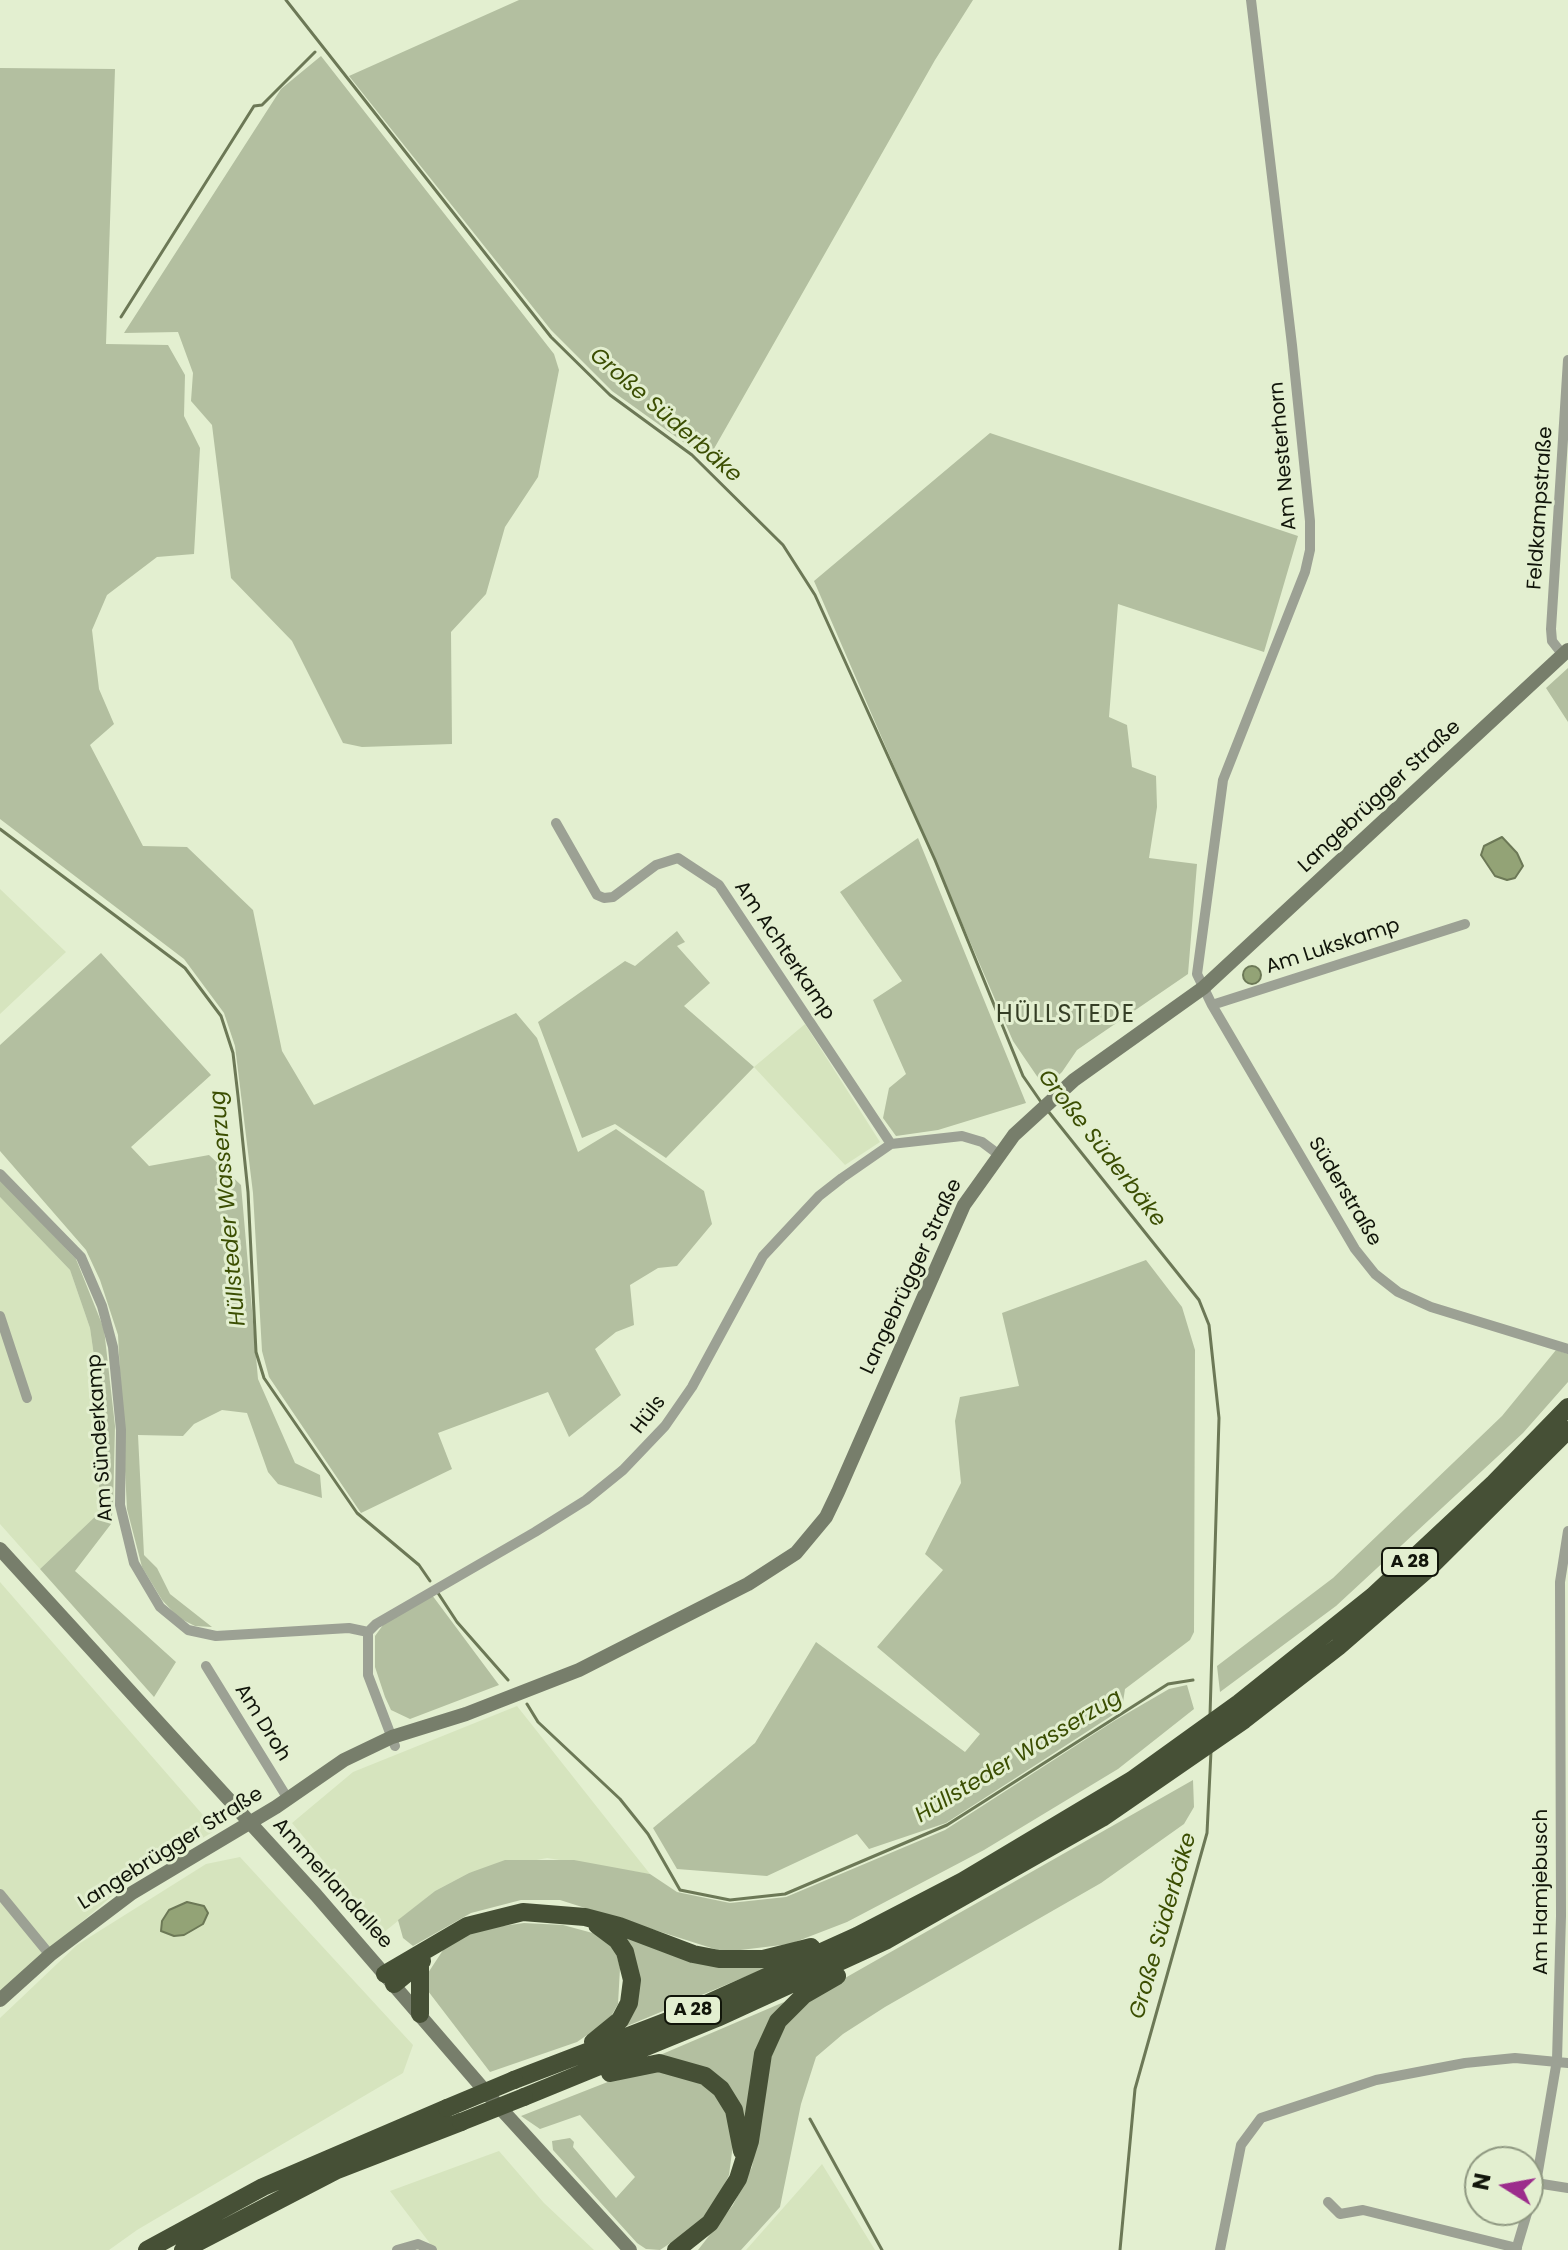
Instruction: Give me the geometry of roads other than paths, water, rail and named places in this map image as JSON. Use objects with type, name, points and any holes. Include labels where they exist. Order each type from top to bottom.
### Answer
[{"type":"highway","name":"A 28","points":[[1241,1711],[1416,1557],[1568,1407]]},
{"type":"highway","name":"A 28","points":[[183,2250],[337,2170],[717,2018],[887,1940],[1021,1867],[1241,1711],[1338,1647],[1429,1568],[1568,1430]]},
{"type":"highway","name":"A 28","points":[[147,2250],[263,2187],[519,2077],[673,2019],[857,1936],[1174,1760]]},
{"type":"highway","points":[[390,1979],[467,1926],[503,1915],[543,1911],[619,1926],[693,1954],[719,1959],[787,1955],[857,1936]]},
{"type":"highway","points":[[519,2077],[600,2038],[620,2020],[629,2003],[632,1980],[625,1952],[609,1932],[585,1917]]},
{"type":"highway","points":[[676,2250],[691,2244],[721,2208],[742,2166],[750,2141],[763,2054],[778,2021],[804,1995],[870,1959],[887,1940]]},
{"type":"highway","points":[[420,2014],[425,1956]]},
{"type":"highway","points":[[564,2081],[586,2081],[643,2064],[674,2064],[695,2071],[721,2089],[734,2110],[742,2138],[742,2166]]},
{"type":"street","name":"Am Nesterhorn","points":[[1203,988],[1197,965],[1219,794],[1305,572],[1310,550],[1310,521],[1292,345],[1251,0]]},
{"type":"street","name":"Feldkampstraße","points":[[1565,653],[1552,641],[1551,629],[1568,360]]},
{"type":"street","name":"Langebrügger Straße","points":[[0,2000],[50,1955],[132,1893],[333,1770],[393,1742],[579,1670],[664,1629],[781,1564],[812,1536],[838,1492],[956,1221],[998,1154],[1053,1097],[1203,988],[1565,653]]},
{"type":"street","name":"Am Achterkamp","points":[[556,823],[597,895],[604,898],[613,897],[656,865],[678,858],[719,885],[891,1144]]},
{"type":"street","name":"Am Lukskamp","points":[[1212,1005],[1465,924]]},
{"type":"street","name":"Süderstraße","points":[[1203,988],[1355,1249],[1375,1274],[1398,1292],[1431,1307],[1568,1349]]},
{"type":"street","name":"Hüls","points":[[368,1632],[573,1508],[623,1470],[665,1426],[692,1387],[747,1282],[771,1246],[819,1196],[891,1144],[962,1136],[982,1142],[998,1154]]},
{"type":"street","name":"Am Sünderkamp","points":[[0,1174],[81,1257],[102,1306],[113,1347],[121,1430],[120,1505],[134,1563],[160,1607],[188,1630],[216,1636],[349,1628],[368,1632]]},
{"type":"street","points":[[0,1316],[27,1398]]},
{"type":"street","name":"Am Hamjebusch","points":[[1544,2146],[1562,2062],[1564,1584],[1568,1531]]},
{"type":"street","name":"Ammerlandallee","points":[[0,1549],[390,1979],[630,2250]]},
{"type":"street","points":[[368,1632],[368,1675],[393,1742]]},
{"type":"street","name":"Am Droh","points":[[206,1666],[288,1799]]},
{"type":"street","points":[[0,1894],[50,1955]]},
{"type":"street","points":[[1220,2250],[1241,2145],[1261,2118],[1376,2080],[1465,2063],[1515,2058],[1562,2062]]},
{"type":"street","points":[[1544,2184],[1568,2188]]},
{"type":"street","points":[[1328,2202],[1340,2214],[1363,2210],[1517,2249]]},
{"type":"street","name":"Am Hamjebusch","points":[[1517,2249],[1524,2226]]},
{"type":"street","points":[[397,2250],[418,2244],[432,2250]]},
{"type":"waterway","name":"Große Süderbäke","points":[[286,0],[551,337],[610,395],[692,455],[783,545],[815,595],[935,860],[1023,1076],[1041,1102]]},
{"type":"waterway","points":[[121,317],[254,106],[262,105],[315,52]]},
{"type":"waterway","name":"Hüllsteder Wasserzug","points":[[0,829],[185,968],[221,1016],[233,1053],[248,1192],[256,1352],[264,1378],[357,1513],[419,1565],[430,1581]]},
{"type":"waterway","name":"Große Süderbäke","points":[[1048,1111],[1199,1300],[1209,1325],[1219,1418],[1210,1715]]},
{"type":"waterway","name":"Hüllsteder Wasserzug","points":[[438,1593],[457,1622],[508,1680]]},
{"type":"waterway","name":"Hüllsteder Wasserzug","points":[[527,1704],[538,1722],[620,1799],[648,1834],[680,1890],[730,1900],[785,1894],[947,1825],[1168,1684],[1193,1680]]},
{"type":"waterway","name":"Große Süderbäke","points":[[1120,2250],[1135,2089],[1207,1833],[1211,1751]]},
{"type":"waterway","points":[[810,2119],[882,2250]]},
{"type":"district","name":"HÜLLSTEDE","points":[[1066,1016]]}]
